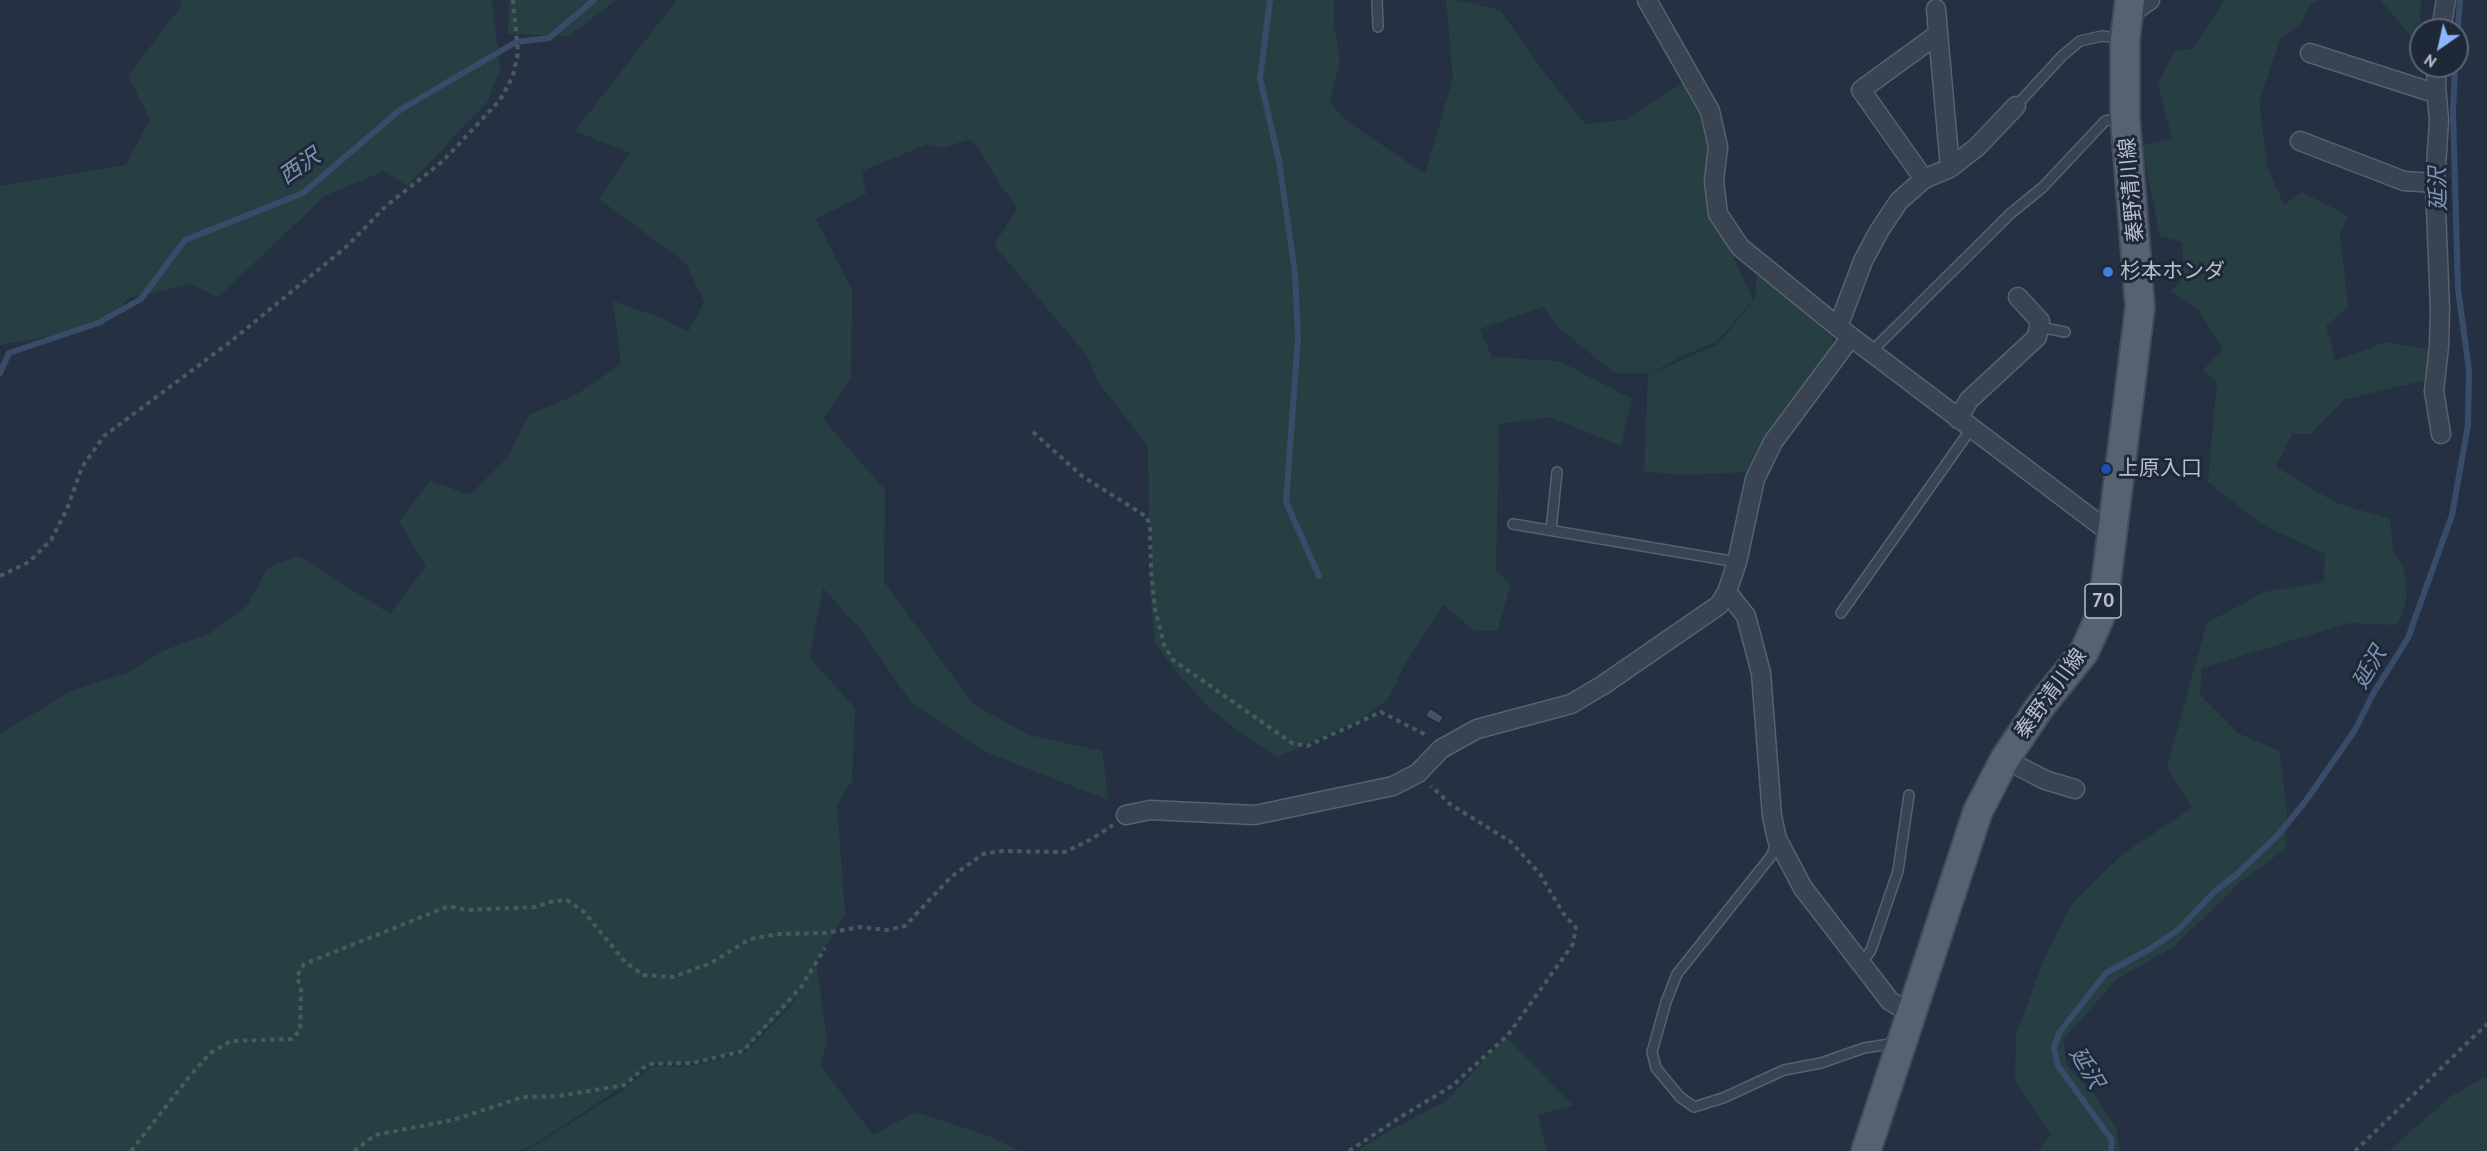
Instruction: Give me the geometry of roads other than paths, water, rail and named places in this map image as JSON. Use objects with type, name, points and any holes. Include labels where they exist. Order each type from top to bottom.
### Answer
[{"type":"main road","name":"秦野清川線","points":[[1866,1151],[1968,838],[1983,801],[2005,759],[2039,708],[2072,670],[2093,634],[2104,599],[2140,307],[2125,117],[2133,13]]},
{"type":"street","points":[[1647,0],[1710,111],[1718,147],[1714,181],[1718,214],[1740,247],[1844,332],[2112,534]]},
{"type":"street","points":[[2443,18],[2446,0]]},
{"type":"street","points":[[1936,9],[1950,168]]},
{"type":"street","points":[[1924,179],[1861,90],[1938,34]]},
{"type":"street","points":[[2310,53],[2364,62],[2428,91],[2436,87]]},
{"type":"street","points":[[2436,78],[2439,120],[2435,183],[2440,309],[2434,391],[2440,434]]},
{"type":"street","points":[[1126,815],[1150,810],[1255,815],[1393,786],[1418,773],[1441,749],[1477,729],[1571,704],[1603,685],[1719,605],[1727,592],[1737,562],[1755,479],[1773,442],[1844,332],[1863,261],[1879,231],[1899,201],[1924,179],[1950,168],[1977,147],[2016,106]]},
{"type":"street","points":[[2300,141],[2352,153],[2404,181],[2435,183]]},
{"type":"street","points":[[1964,424],[1969,400],[2037,337],[2040,321],[2018,297]]},
{"type":"street","points":[[1727,592],[1746,616],[1761,673],[1772,816],[1777,838],[1803,888],[1890,1001],[1912,1014]]},
{"type":"street","points":[[2005,759],[2045,780],[2074,789]]},
{"type":"lane","points":[[1377,0],[1378,27]]},
{"type":"lane","points":[[2016,106],[2062,56],[2080,41],[2102,36],[2133,13]]},
{"type":"lane","points":[[1871,352],[2010,214],[2043,187],[2105,122],[2125,117]]},
{"type":"lane","points":[[2039,327],[2066,332]]},
{"type":"lane","points":[[1841,613],[1964,424]]},
{"type":"lane","points":[[1551,530],[1557,472]]},
{"type":"lane","points":[[1513,524],[1737,562]]},
{"type":"lane","points":[[1862,963],[1871,950],[1898,871],[1909,795]]},
{"type":"lane","points":[[1777,838],[1772,855],[1677,974],[1666,1002],[1652,1052],[1656,1068],[1680,1097],[1694,1107],[1723,1098],[1784,1070],[1821,1063],[1864,1048],[1901,1042]]},
{"type":"waterway","name":"西沢","points":[[0,373],[9,353],[98,323],[141,299],[185,240],[303,193],[400,110],[516,42],[549,38],[594,0]]},
{"type":"waterway","points":[[1270,0],[1260,78],[1279,161],[1295,273],[1298,338],[1286,502],[1319,576]]},
{"type":"waterway","name":"延沢","points":[[2459,18],[2460,0]]},
{"type":"waterway","name":"延沢","points":[[2111,1151],[2112,1140],[2058,1066],[2054,1048],[2059,1033],[2106,973],[2150,949],[2179,929],[2215,891],[2236,875],[2277,836],[2305,802],[2355,730],[2373,694],[2408,638],[2452,515],[2468,425],[2469,370],[2458,289],[2453,112],[2454,78]]},
{"type":"place","name":"杉本ホンダ","points":[[2108,272]]},
{"type":"place","name":"上原入口","points":[[2106,469]]}]
